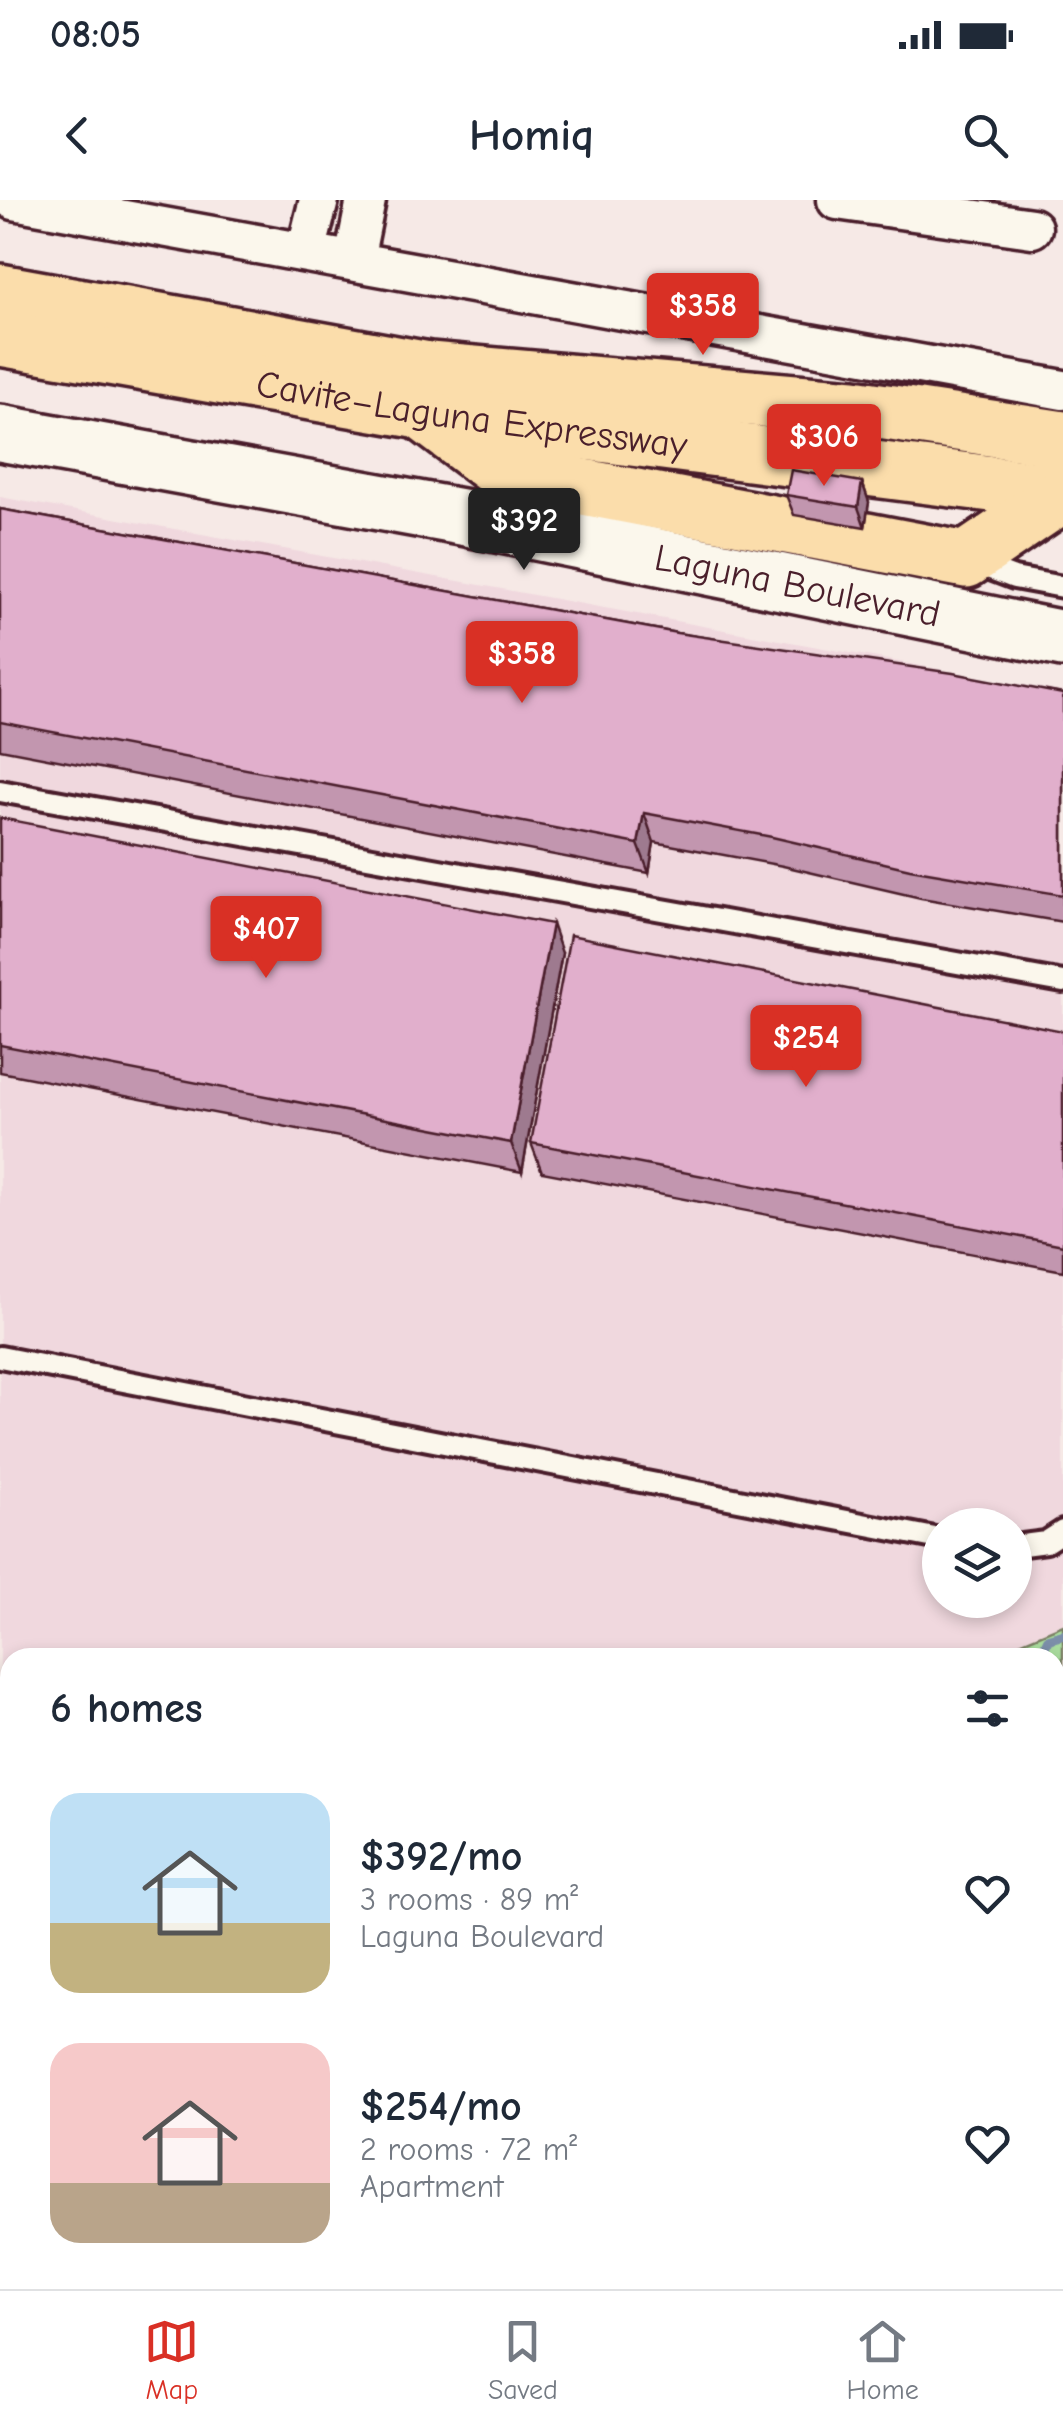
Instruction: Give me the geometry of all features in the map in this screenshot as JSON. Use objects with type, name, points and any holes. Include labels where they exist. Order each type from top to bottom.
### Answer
[{"type":"highway","name":"Cavite–Laguna Expressway","points":[[0,292],[429,370],[853,407],[1063,439]]},
{"type":"highway","name":"Cavite–Laguna Expressway","points":[[0,338],[420,410],[1063,494]]},
{"type":"highway","points":[[420,410],[500,472],[966,560],[1063,494]]},
{"type":"main road","name":"Laguna Boulevard","points":[[0,433],[466,518],[1063,639]]},
{"type":"street","points":[[14,200],[1063,390]]},
{"type":"street","points":[[306,252],[319,200]]},
{"type":"street","points":[[354,260],[366,200]]},
{"type":"street","points":[[837,200],[1032,228]]},
{"type":"lane","points":[[966,560],[1014,578],[1063,587]]},
{"type":"lane","points":[[0,792],[1063,982]]},
{"type":"lane","points":[[0,1358],[922,1536]]},
{"type":"lane","points":[[1032,1544],[1046,1542],[1063,1531]]},
{"type":"shaded area","points":[[0,497],[1063,692],[1063,1625],[1008,1648],[0,1648]]},
{"type":"green space","points":[[1063,1625],[1063,1648],[1008,1648]]},
{"type":"building","points":[[791,470],[862,482],[858,507],[786,495]]},
{"type":"building","points":[[0,509],[677,633],[953,673],[1063,694],[1063,895],[910,869],[644,813],[638,844],[0,722]]},
{"type":"building","points":[[0,818],[552,924],[511,1143],[0,1045]]},
{"type":"building","points":[[570,935],[1063,1031],[1063,1245],[531,1143]]},
{"type":"waterway","points":[[1044,1648],[1048,1639],[1063,1635]]}]
